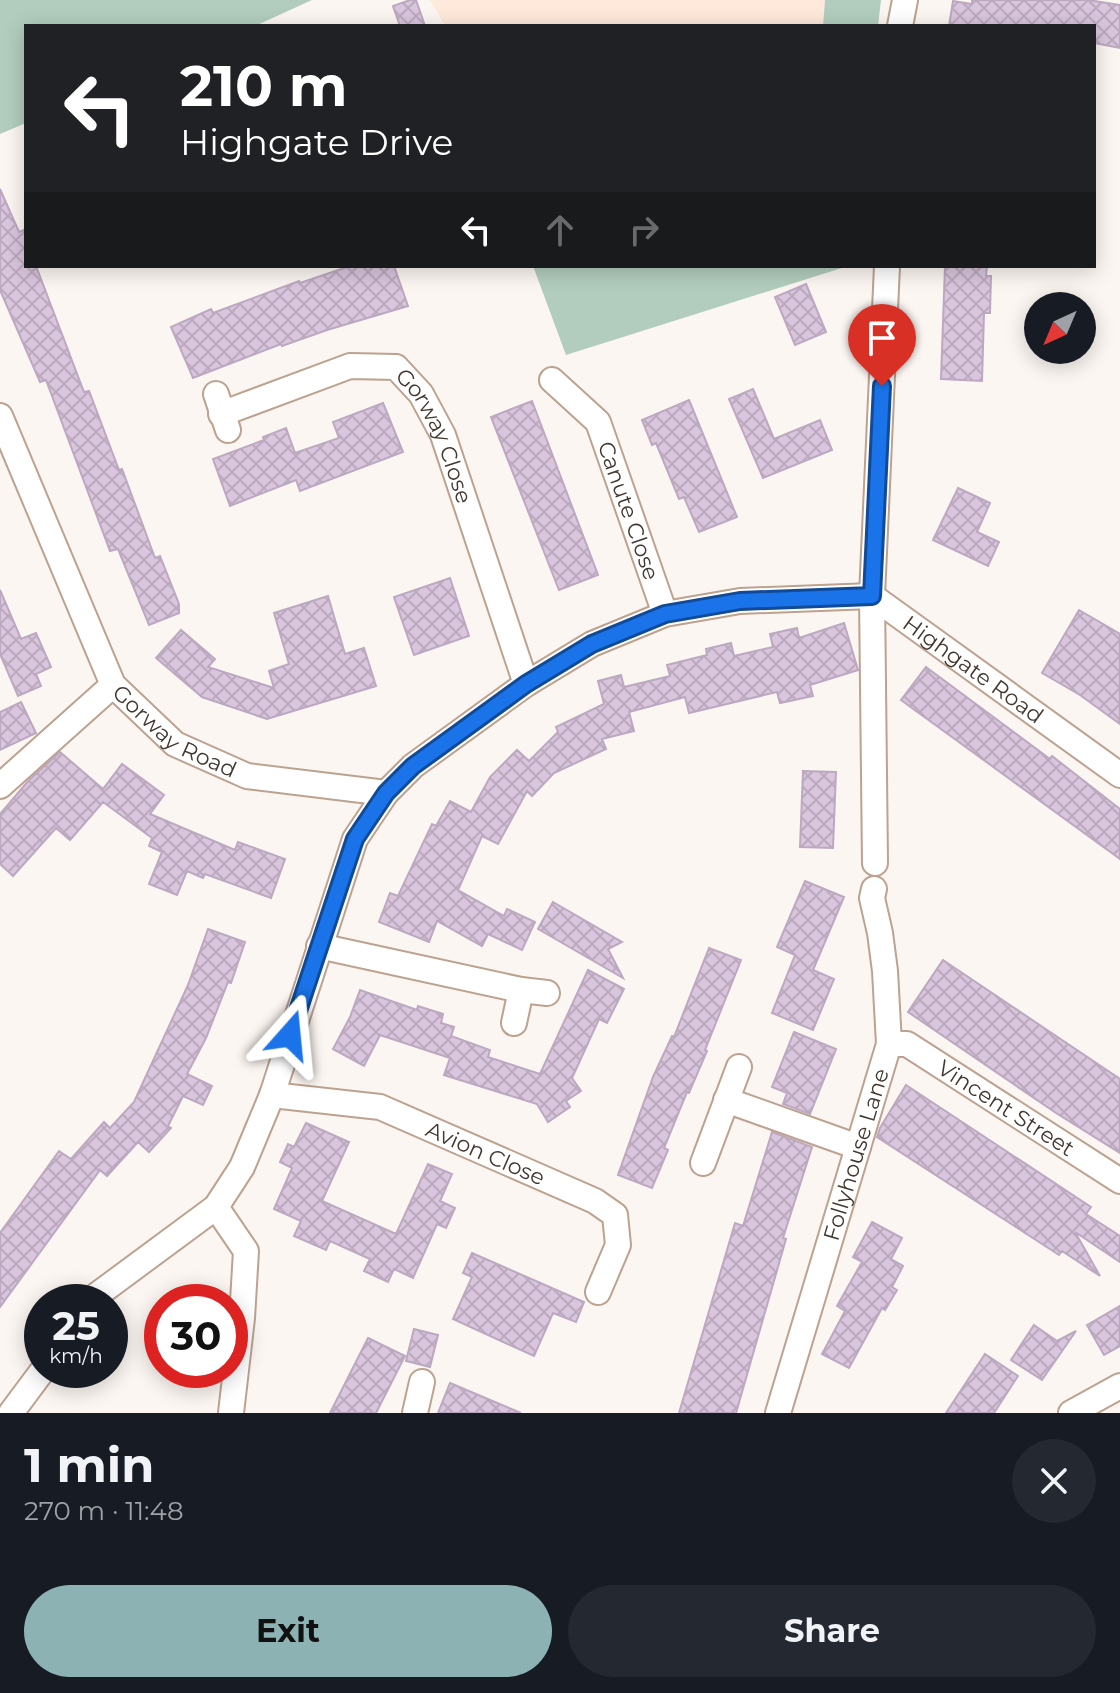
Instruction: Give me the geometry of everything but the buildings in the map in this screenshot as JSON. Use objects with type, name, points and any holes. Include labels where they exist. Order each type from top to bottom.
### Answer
[{"type":"street","points":[[900,24],[905,0]]},
{"type":"street","points":[[875,863],[872,596],[887,268]]},
{"type":"street","name":"Gorway Close","points":[[222,413],[350,366],[396,367],[421,394],[443,435],[526,684]]},
{"type":"street","name":"Canute Close","points":[[552,380],[598,422],[665,614]]},
{"type":"street","name":"Gorway Road","points":[[0,416],[113,685],[175,744],[247,776],[386,793]]},
{"type":"street","points":[[112,1284],[216,1207],[242,1167],[272,1095],[355,839],[386,793],[413,766],[526,684],[592,644],[665,614],[740,601],[872,596]]},
{"type":"street","name":"Highgate Road","points":[[872,596],[1120,775]]},
{"type":"street","points":[[0,786],[113,685]]},
{"type":"street","name":"Follyhouse Lane","points":[[778,1413],[889,1044],[885,971],[872,898],[874,889]]},
{"type":"street","points":[[319,946],[547,993]]},
{"type":"street","points":[[514,1023],[521,990]]},
{"type":"street","name":"Vincent Street","points":[[889,1044],[907,1044],[1120,1181]]},
{"type":"street","points":[[703,1163],[739,1067]]},
{"type":"street","name":"Avion Close","points":[[272,1095],[380,1107],[595,1201],[615,1215],[618,1245],[598,1292]]},
{"type":"street","points":[[726,1100],[858,1147]]},
{"type":"street","points":[[216,1207],[246,1251],[231,1413]]},
{"type":"street","points":[[415,1413],[422,1382]]},
{"type":"street","points":[[1071,1413],[1120,1386]]},
{"type":"street","points":[[11,1413],[30,1388]]},
{"type":"shaded area","points":[[430,0],[825,0],[823,24],[444,24]]},
{"type":"green space","points":[[0,0],[312,0],[259,24],[24,24],[24,124],[0,134]]},
{"type":"green space","points":[[825,0],[881,0],[878,24],[823,24]]},
{"type":"green space","points":[[534,268],[842,268],[566,355]]},
{"type":"route","points":[[290,1035],[355,839],[386,793],[413,766],[526,684],[592,644],[665,614],[740,601],[872,596],[882,386]]}]
